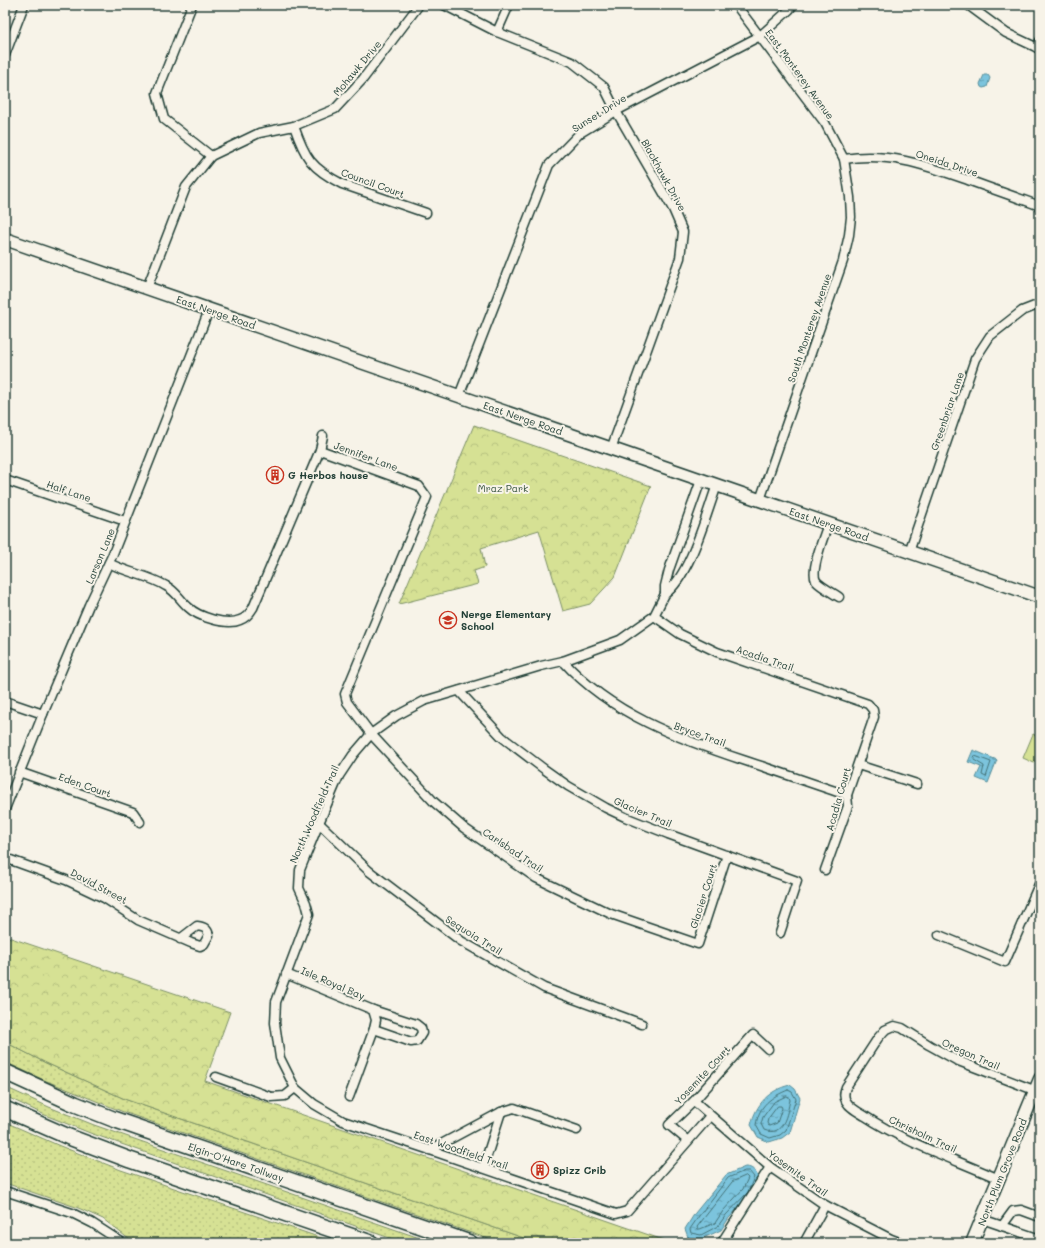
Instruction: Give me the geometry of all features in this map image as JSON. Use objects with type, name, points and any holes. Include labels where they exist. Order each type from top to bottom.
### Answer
[{"type":"highway","name":"Elgin-O'Hare Tollway","points":[[5,1072],[75,1104],[113,1119],[470,1243]]},
{"type":"highway","points":[[5,1109],[69,1137],[130,1160],[371,1243]]},
{"type":"main road","name":"East Nerge Road","points":[[5,239],[1040,597]]},
{"type":"main road","name":"North Plum Grove Road","points":[[972,1243],[1037,1092],[1040,1079]]},
{"type":"street","points":[[5,55],[24,5]]},
{"type":"street","points":[[192,5],[156,93],[164,119],[211,156]]},
{"type":"street","name":"Mohawk Drive","points":[[147,288],[186,187],[211,156],[259,133],[294,126],[335,109],[363,80],[419,5]]},
{"type":"street","name":"Blackhawk Drive","points":[[444,5],[497,32],[572,62],[604,87],[616,111],[673,209],[683,232],[680,258],[611,448]]},
{"type":"street","points":[[497,32],[509,5]]},
{"type":"street","name":"East Monterey Avenue","points":[[736,5],[825,123],[844,159]]},
{"type":"street","name":"Sunset Drive","points":[[459,396],[549,165],[580,133],[616,111],[760,36],[793,5]]},
{"type":"street","points":[[968,5],[1006,33],[1039,46]]},
{"type":"street","name":"Council Court","points":[[294,126],[305,155],[312,164],[335,180],[342,184],[426,213]]},
{"type":"street","name":"Oneida Drive","points":[[844,159],[860,156],[877,156],[902,159],[949,173],[1040,206]]},
{"type":"street","name":"South Monterey Avenue","points":[[760,500],[843,261],[850,235],[850,197],[844,159]]},
{"type":"street","name":"Greenbriar Lane","points":[[909,552],[975,359],[990,336],[1022,312],[1040,304]]},
{"type":"street","name":"Larson Lane","points":[[5,809],[89,605],[109,563],[209,310]]},
{"type":"street","points":[[320,450],[323,436]]},
{"type":"street","name":"Jennifer Lane","points":[[109,563],[168,586],[188,608],[197,613],[218,621],[231,622],[241,620],[254,608],[320,450],[419,486],[427,497],[346,694],[347,702],[371,734]]},
{"type":"street","name":"Half Lane","points":[[5,480],[125,522]]},
{"type":"street","name":"North Woodfield Trail","points":[[295,1088],[280,1058],[275,1023],[276,1002],[308,918],[308,909],[299,888],[299,875],[319,823],[340,776],[353,755],[371,734],[411,707],[440,696],[541,666],[563,661],[620,640],[654,616],[665,594],[665,586],[669,570],[701,480]]},
{"type":"street","name":"North Woodfield Trail","points":[[665,594],[672,589],[692,555],[717,485]]},
{"type":"street","points":[[828,524],[816,563],[814,575],[817,582],[839,597]]},
{"type":"street","name":"Acadia Trail","points":[[654,616],[680,634],[717,652],[868,704],[873,710]]},
{"type":"street","name":"Bryce Trail","points":[[563,661],[574,674],[599,694],[630,714],[667,733],[847,795]]},
{"type":"street","name":"Glacier Trail","points":[[459,691],[502,737],[544,769],[575,790],[625,817],[797,881],[780,933]]},
{"type":"street","points":[[5,701],[43,714]]},
{"type":"street","name":"Acadia Court","points":[[825,870],[848,806],[847,795],[874,717],[873,710]]},
{"type":"street","name":"Carlsbad Trail","points":[[371,734],[434,802],[464,828],[536,878],[611,914],[698,944]]},
{"type":"street","points":[[858,766],[917,784]]},
{"type":"street","name":"Eden Court","points":[[19,772],[133,812],[140,822]]},
{"type":"street","name":"Sequoia Trail","points":[[319,823],[369,871],[426,916],[461,941],[544,988],[642,1024]]},
{"type":"street","name":"Glacier Court","points":[[698,944],[727,855]]},
{"type":"street","name":"David Street","points":[[5,858],[66,880],[104,898],[138,920],[180,939]]},
{"type":"street","points":[[939,935],[1005,962],[1040,882]]},
{"type":"street","name":"Isle Royal Bay","points":[[286,974],[373,1010],[416,1024],[421,1028],[422,1033],[417,1041],[411,1042],[374,1029]]},
{"type":"street","name":"Isle Royal Bay","points":[[349,1097],[374,1029],[376,1020],[373,1010]]},
{"type":"street","name":"Oregon Trail","points":[[845,1100],[844,1094],[846,1087],[878,1038],[885,1030],[894,1026],[902,1028],[929,1046],[956,1060],[1037,1092]]},
{"type":"street","name":"Yosemite Court","points":[[688,1141],[669,1125],[694,1101],[753,1035],[768,1049]]},
{"type":"street","points":[[216,1077],[271,1097],[285,1096],[295,1088]]},
{"type":"street","name":"East Woodfield Trail","points":[[295,1088],[314,1104],[343,1122],[430,1150],[616,1214],[627,1211],[688,1141]]},
{"type":"street","name":"Chrisholm Trail","points":[[845,1100],[850,1107],[900,1137],[999,1178]]},
{"type":"street","name":"Yosemite Trail","points":[[694,1101],[770,1167],[825,1205],[890,1241],[902,1243]]},
{"type":"street","points":[[430,1150],[501,1112],[514,1108],[577,1130]]},
{"type":"street","points":[[483,1168],[501,1112]]},
{"type":"street","points":[[688,1141],[710,1116]]},
{"type":"street","points":[[722,1242],[770,1167]]},
{"type":"street","points":[[5,1191],[72,1213],[92,1223],[123,1243]]},
{"type":"street","points":[[804,1243],[825,1205]]},
{"type":"street","points":[[1002,1226],[1014,1211],[1021,1210],[1040,1217]]},
{"type":"street","points":[[982,1219],[1040,1239]]},
{"type":"green space","name":"Mraz Park","points":[[474,425],[651,486],[615,577],[590,604],[563,611],[539,530],[481,548],[485,567],[474,571],[478,584],[399,604]]},
{"type":"green space","points":[[1033,734],[1040,737],[1040,749],[1034,763],[1023,758]]},
{"type":"green space","points":[[5,936],[230,1012],[205,1081],[672,1243],[538,1243],[127,1100],[46,1063],[5,1042]]},
{"type":"green space","points":[[5,1042],[46,1063],[127,1100],[538,1243],[500,1243],[126,1113],[44,1080],[5,1062]]},
{"type":"green space","points":[[5,1087],[94,1125],[434,1243],[404,1243],[90,1133],[45,1115],[5,1096]]},
{"type":"green space","points":[[5,1122],[121,1170],[336,1243],[134,1243],[103,1219],[76,1207],[5,1183]]},
{"type":"water","points":[[984,75],[988,75],[990,78],[987,87],[983,88],[980,84]]},
{"type":"water","points":[[973,750],[997,760],[988,783],[976,778],[981,767],[968,762]]},
{"type":"water","points":[[790,1085],[795,1089],[800,1098],[790,1132],[782,1138],[769,1142],[758,1137],[751,1125],[753,1117],[760,1104],[776,1090]]},
{"type":"water","points":[[745,1167],[753,1170],[758,1177],[751,1194],[729,1218],[721,1230],[701,1239],[688,1237],[685,1229],[695,1213],[726,1175]]},
{"type":"waterway","points":[[687,1243],[688,1237]]},
{"type":"place","name":"G Herbos house","points":[[275,475]]},
{"type":"place","name":"Nerge Elementary School","points":[[448,620]]},
{"type":"place","name":"Spizz Crib","points":[[540,1170]]}]
